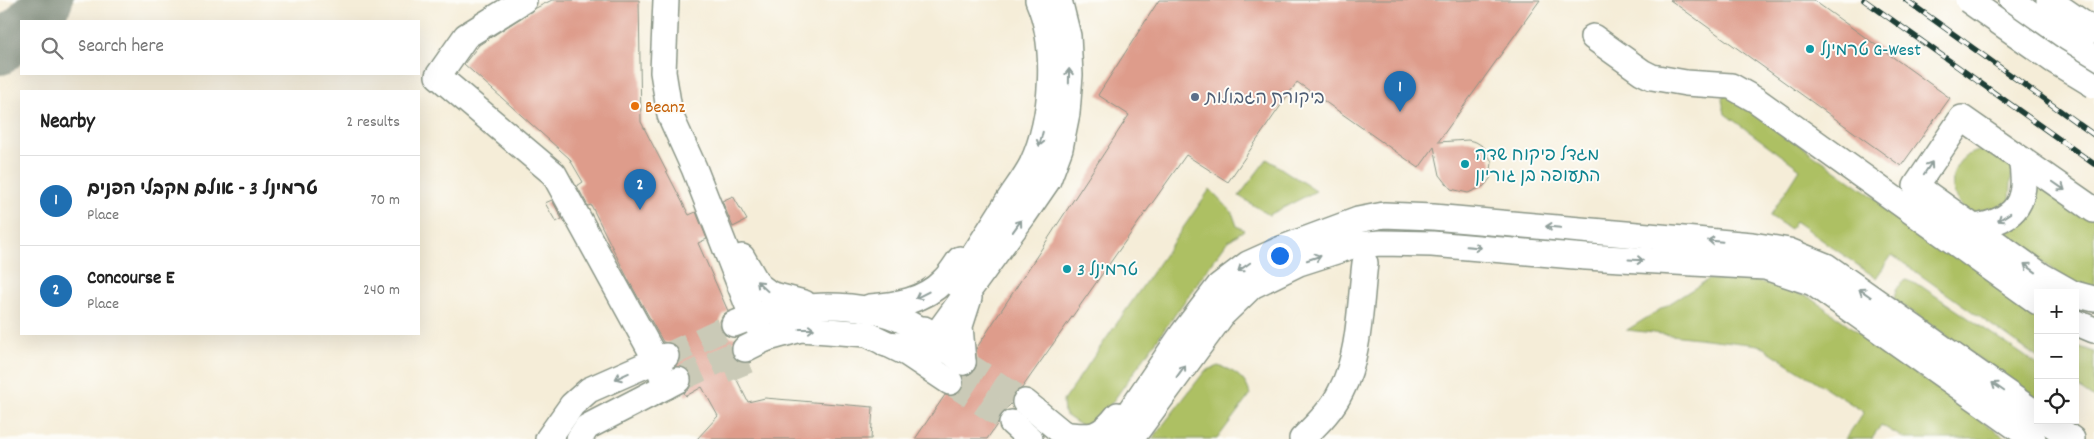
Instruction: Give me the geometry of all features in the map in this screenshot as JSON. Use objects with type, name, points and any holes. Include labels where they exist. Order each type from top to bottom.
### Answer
[{"type":"street","points":[[524,0],[466,36],[438,76],[554,174],[661,358],[672,383],[587,427],[580,439]]},
{"type":"street","points":[[666,0],[663,72],[670,115],[694,168],[758,285],[770,294],[824,307]]},
{"type":"street","points":[[925,338],[1031,165],[1040,143],[1048,103],[1051,56],[1038,0]]},
{"type":"street","points":[[948,371],[968,299],[994,257],[1048,180],[1060,148],[1067,114],[1070,75],[1068,36],[1059,0]]},
{"type":"street","points":[[1959,0],[1989,21],[2094,73]]},
{"type":"street","points":[[1968,0],[2053,60],[2094,85]]},
{"type":"street","points":[[1990,0],[2094,73]]},
{"type":"street","points":[[2012,0],[2094,59]]},
{"type":"street","points":[[2049,0],[2094,32]]},
{"type":"street","points":[[1593,37],[1652,77],[1686,83],[1731,86],[1756,100],[2034,299]]},
{"type":"street","points":[[2066,289],[2042,276],[1916,186],[1962,118],[2094,210]]},
{"type":"street","points":[[1975,227],[1992,224],[2005,218],[2014,210],[2019,201],[2025,179],[2021,159]]},
{"type":"street","points":[[744,320],[791,307],[887,306],[910,301],[924,295],[943,281],[1031,165]]},
{"type":"street","points":[[694,168],[744,320],[755,344],[801,329],[867,334],[948,371]]},
{"type":"street","points":[[1111,439],[1219,286],[1248,264],[1288,246],[1358,220],[1384,215],[1442,218],[1752,245],[1789,251],[1826,266],[2034,412]]},
{"type":"street","points":[[1131,439],[1222,315],[1252,286],[1299,263],[1355,245],[1382,243],[1432,244],[1586,257],[1765,267],[1813,283],[2033,439]]},
{"type":"street","points":[[886,344],[925,338],[994,257]]},
{"type":"street","points":[[978,342],[973,332],[972,315],[982,284],[994,257]]},
{"type":"street","points":[[1302,439],[1324,417],[1341,391],[1354,360],[1365,263]]},
{"type":"street","points":[[2079,294],[2094,299]]},
{"type":"street","points":[[855,307],[905,321],[925,338],[948,371]]},
{"type":"street","points":[[2079,324],[2094,330]]},
{"type":"street","points":[[1025,402],[1067,436],[1084,437],[1104,432],[1165,352],[1184,333]]},
{"type":"street","points":[[548,439],[572,405],[589,390],[661,358]]},
{"type":"street","points":[[1141,439],[1159,400]]},
{"type":"street","points":[[2051,424],[2072,439]]},
{"type":"green space","points":[[1726,93],[2025,303],[2027,312],[2034,317],[2034,355],[1892,255],[1876,278],[1795,221],[1790,229],[1770,216],[1800,169],[1725,114],[1722,99]]},
{"type":"green space","points":[[1988,150],[2012,165],[2010,202],[1984,214],[1969,212],[1960,205],[1955,194],[1953,183],[1955,171],[1961,161],[1972,153]]},
{"type":"green space","points":[[1267,159],[1316,191],[1269,215],[1239,196]]},
{"type":"green space","points":[[2034,177],[2094,219],[2094,288],[2074,283],[1994,232]]},
{"type":"green space","points":[[1210,189],[1232,212],[1237,226],[1244,230],[1227,242],[1096,425],[1083,427],[1064,414],[1063,401]]},
{"type":"green space","points":[[1709,279],[1758,281],[1811,298],[2007,439],[1905,439],[1881,425],[1872,439],[1845,439],[1864,412],[1759,345],[1627,330]]},
{"type":"green space","points":[[1906,280],[1921,286],[2034,362],[2034,397],[1894,299],[1896,289]]},
{"type":"green space","points":[[2079,346],[2094,352],[2094,398],[2079,388]]},
{"type":"green space","points":[[1218,366],[1239,376],[1246,384],[1250,395],[1217,439],[1152,439],[1205,371]]},
{"type":"building","points":[[552,0],[639,0],[641,122],[689,215],[696,212],[707,239],[698,243],[728,311],[720,321],[721,329],[725,335],[737,338],[733,342],[731,349],[732,356],[737,361],[751,362],[733,372],[748,402],[765,398],[873,407],[871,439],[697,439],[718,416],[702,387],[686,396],[684,393],[690,388],[691,374],[685,368],[675,366],[680,358],[679,350],[674,344],[663,342],[629,281],[591,205],[588,206],[577,186],[583,182],[569,158],[464,64],[479,45],[536,8]]},
{"type":"building","points":[[1159,0],[1540,0],[1438,142],[1468,140],[1484,147],[1492,162],[1490,179],[1484,186],[1468,193],[1451,189],[1440,175],[1434,147],[1419,168],[1297,82],[1228,182],[1186,155],[1022,388],[1014,393],[1011,404],[1001,414],[998,423],[987,439],[915,439],[945,395],[956,395],[962,390],[963,376],[971,374],[976,368],[976,349],[1129,115],[1098,95]]},
{"type":"building","name":"טרמינל G-West","points":[[1670,0],[1813,0],[1950,98],[1901,166]]},
{"type":"building","points":[[733,196],[747,220],[733,227],[722,201]]},
{"type":"building","points":[[552,200],[562,219],[556,222],[545,203]]},
{"type":"taxiway","points":[[30,20],[49,0]]},
{"type":"taxiway","points":[[0,51],[20,30]]},
{"type":"tunnel","points":[[666,356],[734,324]]},
{"type":"tunnel","points":[[678,380],[745,349]]},
{"type":"tunnel","points":[[732,355],[741,377]]},
{"type":"tunnel","points":[[963,362],[1025,402]]},
{"type":"tunnel","points":[[950,382],[1012,423]]},
{"type":"railway","points":[[1864,0],[2094,164]]},
{"type":"railway","points":[[1906,0],[2094,135]]},
{"type":"place","name":"טרמינל G-West","points":[[1810,49]]},
{"type":"place","name":"ביקורת הגבולות","points":[[1195,97]]},
{"type":"place","name":"Beanz","points":[[635,106]]},
{"type":"place","name":"טרמינל 3 - אולם מקבלי הפנים","points":[[1400,112]]},
{"type":"place","name":"מגדל פיקוח שדה התעופה בן גוריון","points":[[1465,164]]},
{"type":"place","name":"Concourse E","points":[[640,210]]},
{"type":"place","name":"טרמינל 3","points":[[1067,269]]}]
